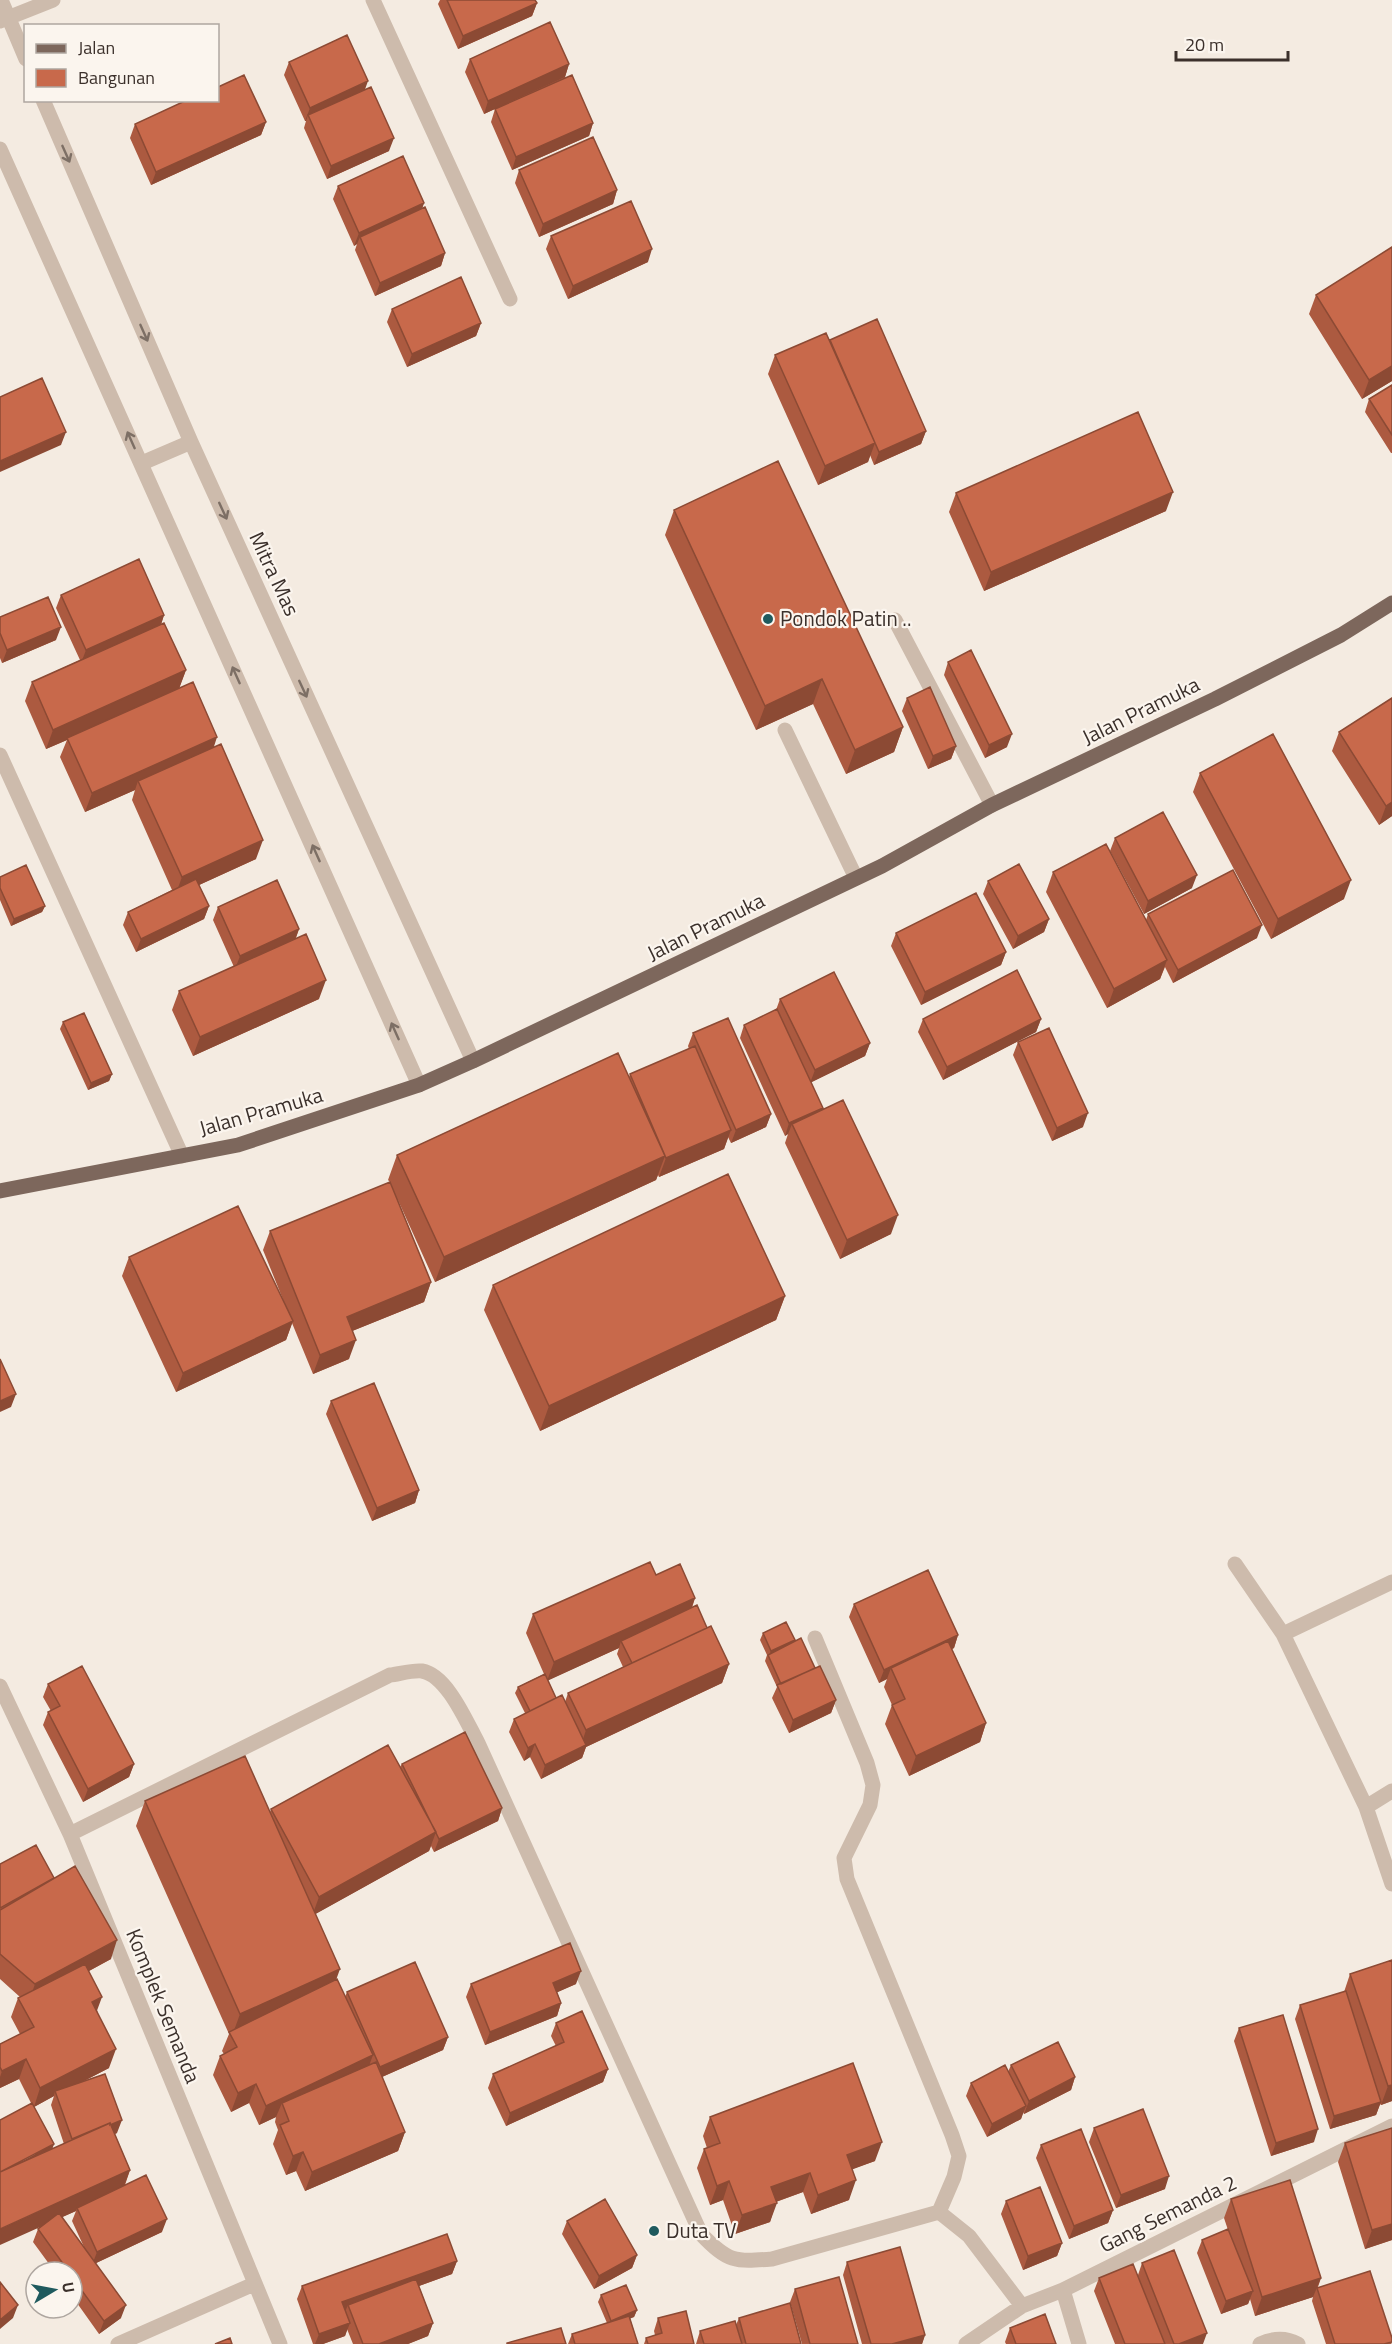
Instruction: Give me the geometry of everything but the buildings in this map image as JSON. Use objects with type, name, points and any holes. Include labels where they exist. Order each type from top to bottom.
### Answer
[{"type":"main road","name":"Jalan Pramuka","points":[[0,1191],[238,1145],[419,1085],[856,878],[992,805],[1215,699],[1341,635],[1392,603]]},
{"type":"street","points":[[1,0],[4,19],[24,55]]},
{"type":"street","points":[[4,19],[53,0]]},
{"type":"street","points":[[373,0],[510,299]]},
{"type":"street","name":"Mitra Mas","points":[[44,102],[191,442],[473,1061]]},
{"type":"street","points":[[0,149],[419,1085]]},
{"type":"street","points":[[142,463],[191,442]]},
{"type":"street","points":[[896,620],[992,805]]},
{"type":"street","points":[[785,730],[856,878]]},
{"type":"street","points":[[0,755],[182,1156]]},
{"type":"street","points":[[1235,1564],[1283,1634],[1366,1807],[1392,1884]]},
{"type":"street","points":[[1283,1634],[1392,1582]]},
{"type":"street","points":[[815,1638],[867,1763],[873,1785],[870,1805],[844,1858],[847,1879],[959,2156],[954,2177],[939,2212]]},
{"type":"street","points":[[70,1834],[390,1675],[422,1671],[434,1676],[452,1694],[478,1743],[701,2235],[720,2254],[743,2261],[772,2259],[939,2212]]},
{"type":"street","name":"Komplek Semanda","points":[[0,1686],[70,1834],[280,2344]]},
{"type":"street","points":[[1366,1807],[1392,1791]]},
{"type":"street","name":"Gang Semanda 2","points":[[966,2344],[1022,2306],[1064,2290],[1392,2126]]},
{"type":"street","points":[[939,2212],[969,2236],[1022,2306]]},
{"type":"street","points":[[118,2344],[254,2284]]},
{"type":"street","points":[[1064,2290],[1079,2344]]},
{"type":"street","points":[[1260,2344],[1269,2340],[1282,2339],[1298,2344]]},
{"type":"place","name":"Pondok Patin ..","points":[[768,619]]},
{"type":"place","name":"Duta TV","points":[[654,2231]]}]
